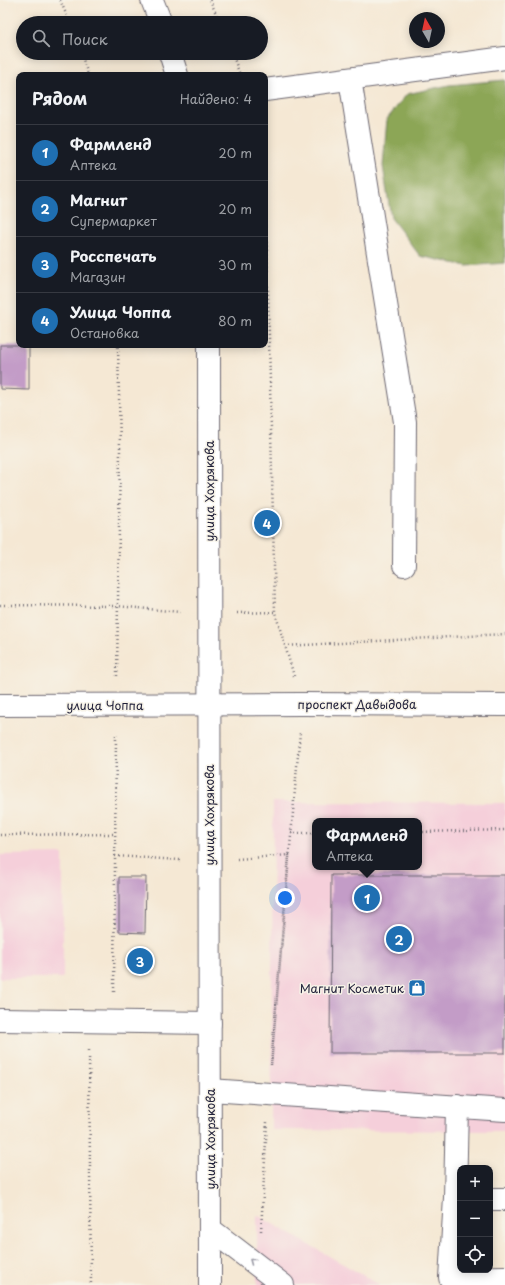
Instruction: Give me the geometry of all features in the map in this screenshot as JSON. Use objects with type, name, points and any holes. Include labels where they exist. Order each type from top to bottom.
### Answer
[{"type":"main road","points":[[152,0],[158,16]]},
{"type":"main road","points":[[268,90],[505,58]]},
{"type":"main road","points":[[172,60],[176,72]]},
{"type":"main road","points":[[350,79],[405,422],[404,565]]},
{"type":"main road","name":"улица Хохрякова","points":[[209,348],[210,1285]]},
{"type":"main road","name":"улица Чоппа","points":[[0,705],[209,704]]},
{"type":"main road","name":"проспект Давыдова","points":[[209,704],[505,705]]},
{"type":"main road","points":[[0,1020],[210,1022]]},
{"type":"main road","points":[[210,1090],[505,1110]]},
{"type":"main road","points":[[457,1106],[458,1165]]},
{"type":"main road","points":[[493,1199],[505,1199]]},
{"type":"main road","points":[[458,1201],[450,1278],[505,1277]]},
{"type":"main road","points":[[210,1230],[283,1285]]},
{"type":"path","points":[[60,0],[67,16]]},
{"type":"path","points":[[210,0],[217,16]]},
{"type":"path","points":[[83,60],[87,72]]},
{"type":"path","points":[[235,60],[240,72]]},
{"type":"path","points":[[91,1285],[88,1021],[113,1016],[120,449],[118,348]]},
{"type":"path","points":[[0,605],[117,606],[209,614],[275,612]]},
{"type":"path","points":[[285,646],[505,634]]},
{"type":"path","points":[[422,832],[505,830]]},
{"type":"path","points":[[291,833],[312,833]]},
{"type":"path","points":[[0,835],[115,834]]},
{"type":"path","points":[[259,1267],[268,1094]]},
{"type":"shaded area","points":[[273,802],[505,803],[505,1131],[271,1130]]},
{"type":"shaded area","points":[[63,854],[63,978],[0,978],[0,855]]},
{"type":"shaded area","points":[[257,1215],[380,1285],[257,1285]]},
{"type":"green space","points":[[505,80],[505,263],[467,266],[420,256],[391,218],[383,166],[387,119],[407,94],[449,85]]},
{"type":"building","points":[[0,345],[16,345],[16,348],[29,348],[29,390],[0,389]]},
{"type":"building","points":[[331,875],[505,875],[505,1053],[330,1053]]},
{"type":"building","points":[[119,877],[146,877],[145,933],[119,932]]},
{"type":"place","name":"Улица Чоппа","points":[[267,523]]},
{"type":"place","name":"Фармленд","points":[[367,898]]},
{"type":"place","name":"Магнит","points":[[399,939]]},
{"type":"place","name":"Росспечать","points":[[140,961]]},
{"type":"place","name":"Магнит Косметик","points":[[417,988]]}]
